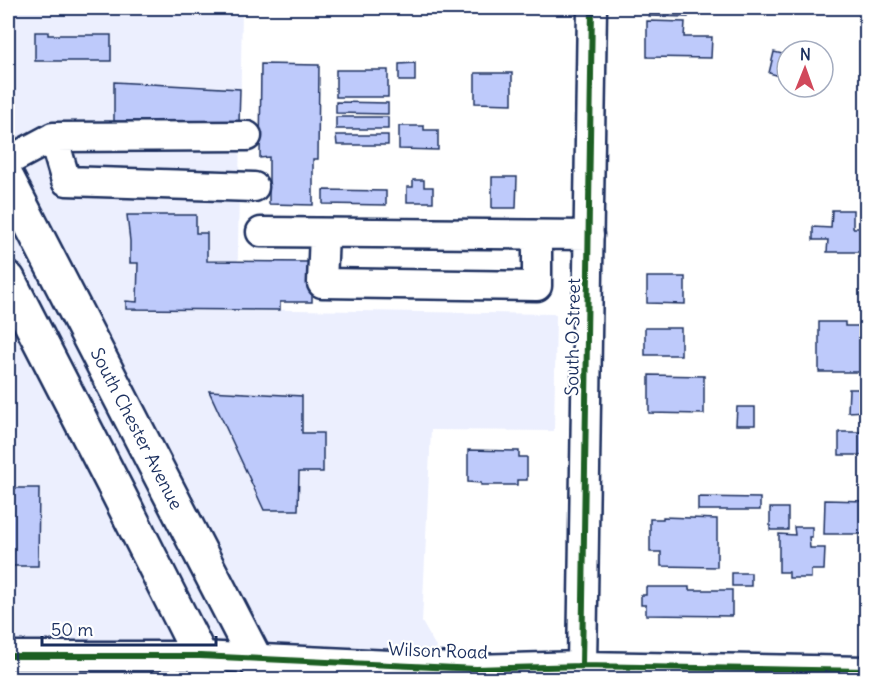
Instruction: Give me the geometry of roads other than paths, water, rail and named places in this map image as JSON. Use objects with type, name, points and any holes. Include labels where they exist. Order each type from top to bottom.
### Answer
[{"type":"main road","name":"South Chester Avenue","points":[[8,180],[260,669]]},
{"type":"main road","points":[[8,279],[206,668]]},
{"type":"street","name":"South O Street","points":[[582,666],[592,8]]},
{"type":"street","points":[[8,161],[53,137],[247,136]]},
{"type":"street","points":[[53,137],[66,181],[254,187]]},
{"type":"street","points":[[261,232],[589,236]]},
{"type":"street","points":[[324,233],[322,283],[537,286],[537,235]]},
{"type":"street","name":"Wilson Road","points":[[8,656],[69,668],[206,668],[464,674],[582,666],[867,671]]}]
